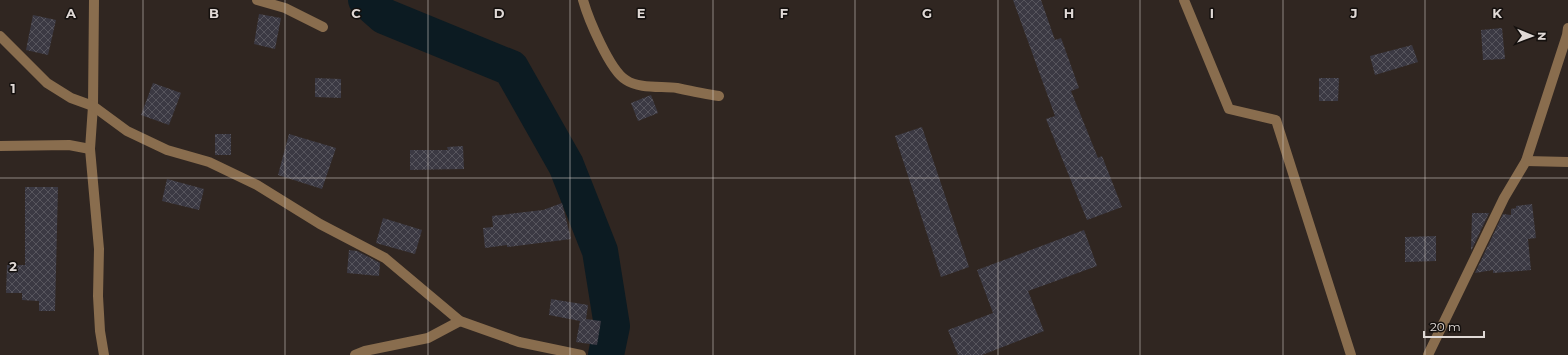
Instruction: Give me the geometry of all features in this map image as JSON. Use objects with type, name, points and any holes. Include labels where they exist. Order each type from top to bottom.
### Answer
[{"type":"street","points":[[94,0],[94,106],[90,149],[99,249],[98,296],[100,331],[104,355]]},
{"type":"street","points":[[257,0],[285,8],[323,27]]},
{"type":"street","points":[[583,0],[586,11],[616,72],[626,81],[642,86],[675,88],[719,96]]},
{"type":"street","points":[[1184,0],[1229,109],[1276,120],[1351,355]]},
{"type":"street","points":[[1428,355],[1504,198],[1526,161],[1568,28]]},
{"type":"street","points":[[0,36],[47,84],[71,98],[94,106],[127,131],[167,150],[210,162],[257,185],[320,224],[385,258],[460,321],[519,342],[581,355]]},
{"type":"street","points":[[0,146],[69,145],[90,149]]},
{"type":"street","points":[[1526,161],[1568,162]]},
{"type":"street","points":[[355,355],[364,351],[428,338],[460,321]]},
{"type":"building","points":[[1013,0],[1041,0],[1055,40],[1061,38],[1079,88],[1071,91],[1098,158],[1102,156],[1122,207],[1087,220],[1046,119],[1055,116]]},
{"type":"building","points":[[259,14],[281,18],[275,49],[254,44]]},
{"type":"building","points":[[33,15],[56,20],[48,55],[26,50]]},
{"type":"building","points":[[1502,28],[1505,59],[1483,60],[1481,30]]},
{"type":"building","points":[[1412,45],[1418,62],[1375,75],[1370,56]]},
{"type":"building","points":[[315,78],[341,79],[341,98],[315,97]]},
{"type":"building","points":[[1319,78],[1339,78],[1338,101],[1319,101]]},
{"type":"building","points":[[153,83],[181,93],[169,125],[141,115]]},
{"type":"building","points":[[651,95],[658,113],[638,121],[631,103]]},
{"type":"building","points":[[922,127],[969,267],[941,277],[895,136]]},
{"type":"building","points":[[215,134],[231,134],[231,155],[215,155]]},
{"type":"building","points":[[289,134],[336,148],[322,189],[278,175]]},
{"type":"building","points":[[463,146],[464,169],[410,170],[410,150],[448,150],[447,147]]},
{"type":"building","points":[[167,179],[204,189],[199,210],[162,201]]},
{"type":"building","points":[[25,187],[58,187],[55,311],[39,311],[39,301],[22,300],[22,293],[6,293],[7,265],[25,265]]},
{"type":"building","points":[[562,203],[571,239],[507,247],[507,245],[485,248],[483,228],[493,227],[492,216],[543,210]]},
{"type":"building","points":[[1532,204],[1536,238],[1528,239],[1531,270],[1493,273],[1493,270],[1475,273],[1503,214],[1511,215],[1511,209],[1516,208],[1516,206]]},
{"type":"building","points":[[1472,213],[1489,213],[1471,251]]},
{"type":"building","points":[[383,218],[422,230],[415,254],[376,243]]},
{"type":"building","points":[[1084,230],[1097,266],[1028,291],[1044,331],[982,355],[958,355],[948,330],[993,313],[977,270]]},
{"type":"building","points":[[1436,236],[1436,261],[1405,262],[1405,237]]},
{"type":"building","points":[[349,250],[357,251],[380,263],[379,276],[347,273]]},
{"type":"building","points":[[551,299],[588,305],[586,319],[601,321],[597,345],[576,342],[580,321],[549,315]]},
{"type":"waterway","points":[[366,0],[384,16],[511,68],[566,165],[600,251],[612,326],[606,355]]}]
